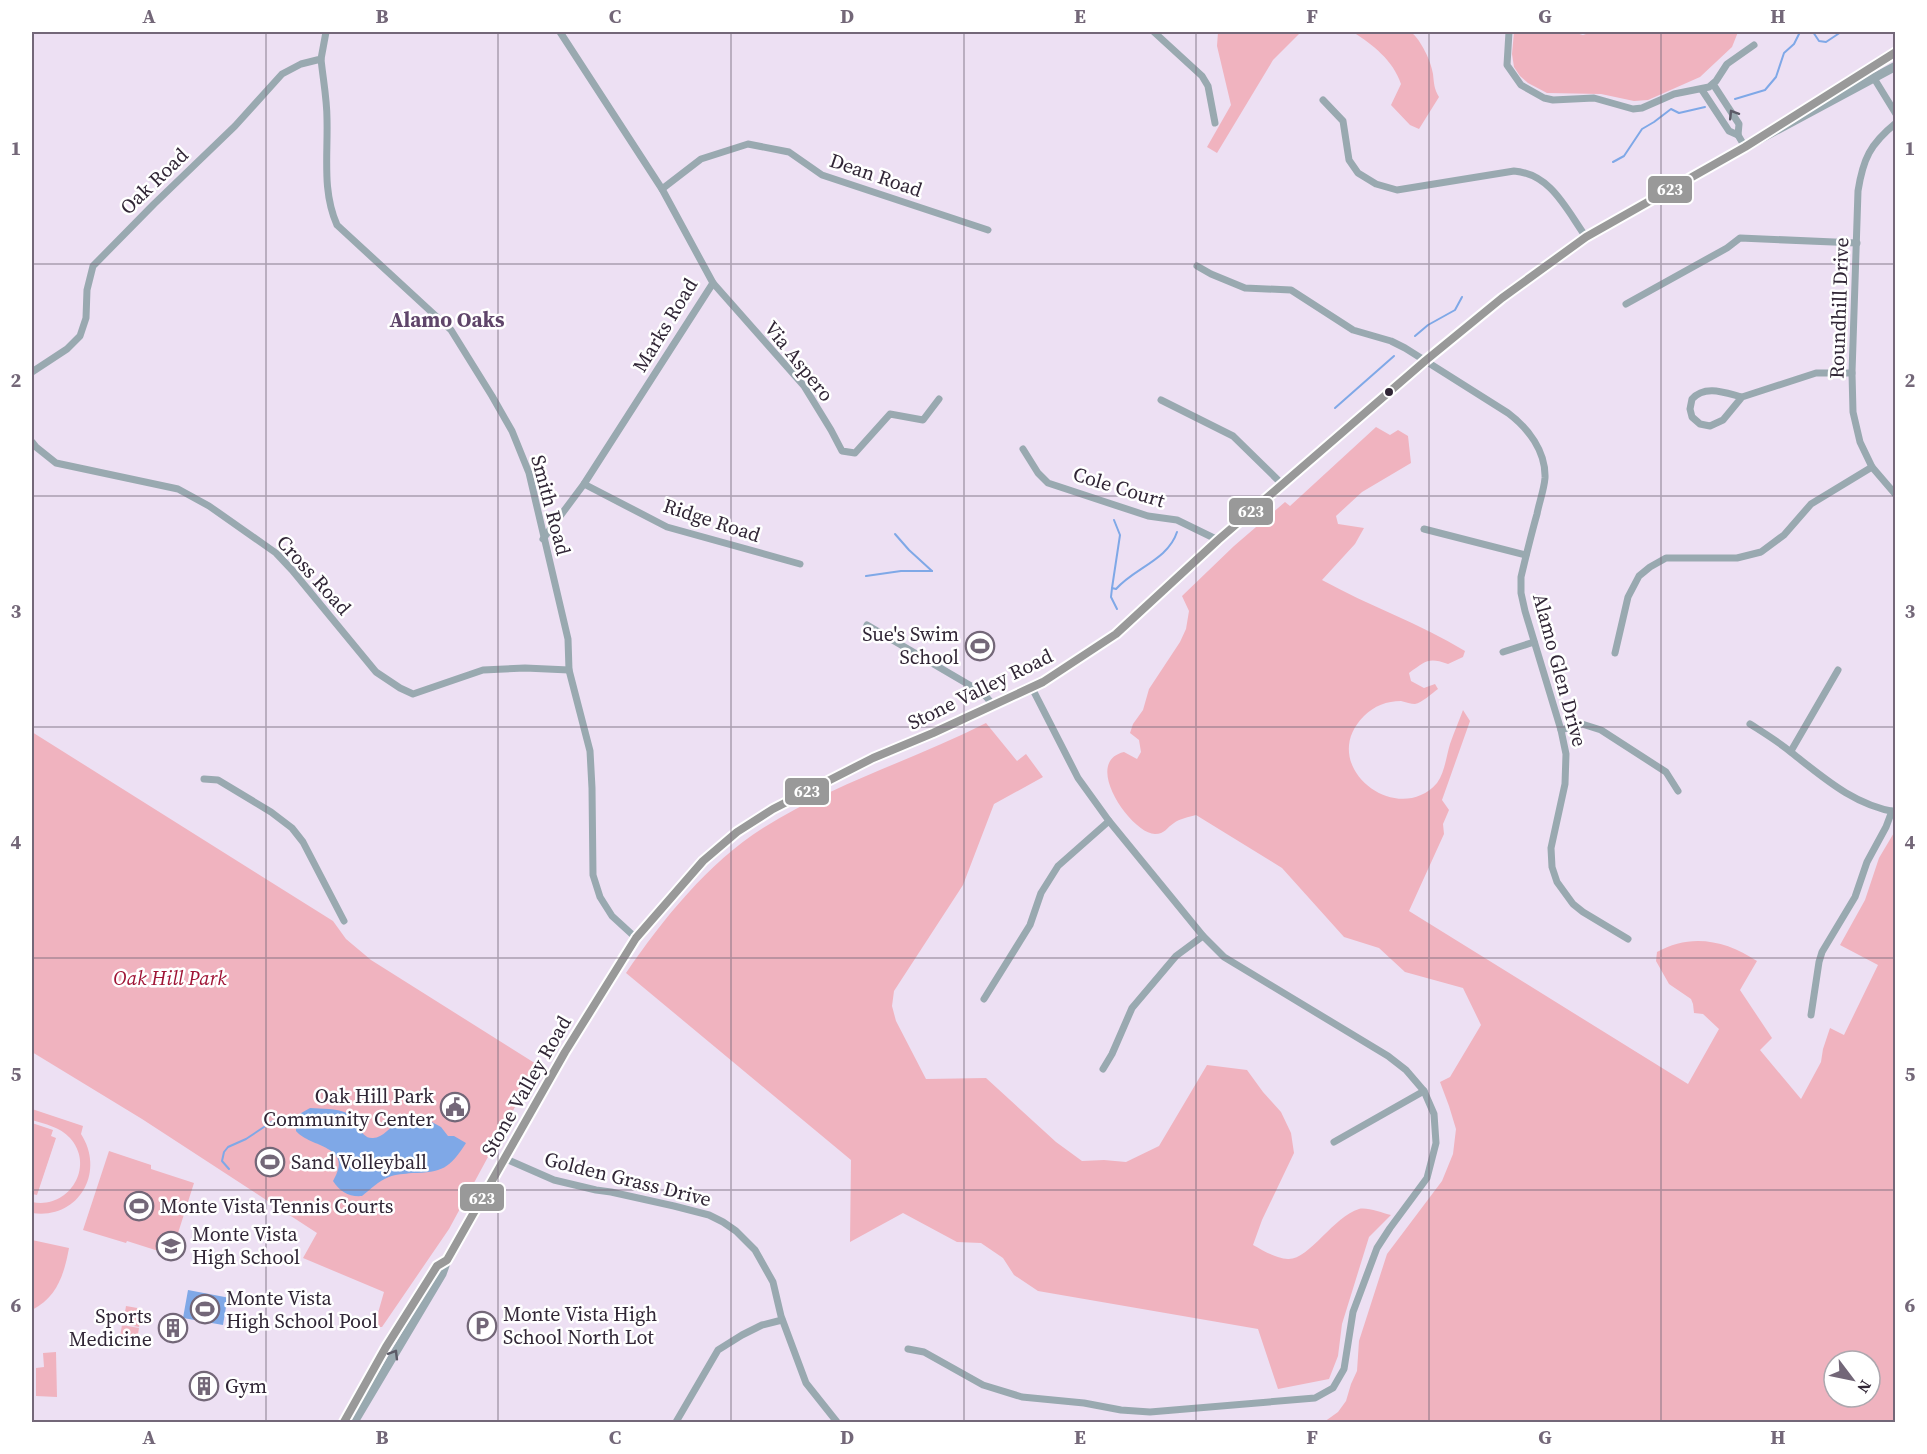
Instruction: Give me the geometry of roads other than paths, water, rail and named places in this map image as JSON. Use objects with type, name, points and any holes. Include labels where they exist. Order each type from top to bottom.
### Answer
[{"type":"street","points":[[321,59],[326,32]]},
{"type":"street","name":"Marks Road","points":[[543,538],[584,484],[712,284],[662,189],[560,32]]},
{"type":"street","points":[[1154,32],[1203,76],[1208,86],[1215,123]]},
{"type":"street","points":[[1509,32],[1507,65],[1521,85],[1544,98],[1553,100],[1603,99],[1633,109],[1642,108],[1674,94],[1708,87],[1727,64],[1754,45]]},
{"type":"street","name":"Stone Valley Road","points":[[1745,147],[1896,52]]},
{"type":"street","name":"Oak Road","points":[[32,372],[67,349],[80,336],[86,318],[87,290],[93,266],[235,126],[282,74],[301,64],[321,59]]},
{"type":"street","name":"Smith Road","points":[[321,59],[327,117],[326,176],[331,210],[338,225],[451,330],[512,432],[529,473],[568,639],[569,670],[590,751],[593,875],[600,897],[612,916],[636,938]]},
{"type":"street","name":"Stone Valley Road","points":[[354,1422],[442,1274],[447,1260],[565,1052],[636,938],[703,861],[746,826],[773,809],[873,758],[1032,688],[1116,634],[1218,540],[1425,361],[1502,298],[1586,237],[1745,147],[1896,66]]},
{"type":"street","points":[[1869,69],[1896,114]]},
{"type":"street","points":[[1708,87],[1739,124],[1738,135],[1745,147]]},
{"type":"street","points":[[1708,87],[1729,131],[1738,135]]},
{"type":"street","points":[[1323,100],[1342,121],[1349,160],[1359,173],[1376,184],[1397,190],[1514,171],[1530,174],[1543,181],[1554,192],[1586,237]]},
{"type":"street","name":"Roundhill Drive","points":[[1896,123],[1872,145],[1867,154],[1858,191],[1852,373],[1856,430],[1872,467],[1896,495]]},
{"type":"street","name":"Dean Road","points":[[662,189],[701,159],[748,144],[789,152],[822,175],[988,230]]},
{"type":"street","points":[[1626,304],[1727,248],[1740,238],[1857,243]]},
{"type":"street","name":"Alamo Glen Drive","points":[[1197,266],[1245,288],[1291,290],[1353,330],[1391,341],[1521,422],[1538,447],[1543,461],[1545,481],[1521,578],[1521,593],[1566,754],[1567,772],[1551,848],[1552,867],[1557,882],[1573,904],[1628,939]]},
{"type":"street","name":"Via Aspero","points":[[712,284],[804,386],[842,451],[855,453],[890,414],[923,420],[939,399]]},
{"type":"street","points":[[1742,397],[1723,420],[1715,424],[1707,426],[1700,424],[1690,412],[1692,399],[1703,391],[1722,392],[1742,397],[1816,374],[1852,373]]},
{"type":"street","points":[[1161,400],[1233,436],[1283,485]]},
{"type":"street","name":"Cross Road","points":[[32,441],[36,447],[56,462],[178,489],[208,506],[276,553],[376,672],[413,694],[483,670],[525,668],[569,670]]},
{"type":"street","name":"Cole Court","points":[[1023,449],[1038,473],[1048,483],[1148,516],[1177,520],[1218,540]]},
{"type":"street","points":[[1615,653],[1628,597],[1639,576],[1650,567],[1666,558],[1737,558],[1761,552],[1784,536],[1811,504],[1872,467]]},
{"type":"street","name":"Ridge Road","points":[[584,484],[667,526],[800,564]]},
{"type":"street","points":[[1424,529],[1526,555]]},
{"type":"street","points":[[867,625],[983,693],[994,706]]},
{"type":"street","points":[[1503,652],[1534,642]]},
{"type":"street","points":[[1791,751],[1838,670]]},
{"type":"street","points":[[908,1348],[924,1352],[983,1385],[1022,1397],[1084,1403],[1121,1410],[1150,1412],[1315,1398],[1333,1388],[1344,1369],[1353,1312],[1377,1248],[1427,1178],[1436,1143],[1434,1114],[1424,1091],[1406,1070],[1388,1056],[1224,957],[1203,936],[1078,778],[1032,688]]},
{"type":"street","points":[[1561,730],[1582,724],[1601,730],[1666,772],[1678,791]]},
{"type":"street","points":[[1750,724],[1791,751],[1819,775],[1849,795],[1894,811],[1867,862],[1855,897],[1826,942],[1819,962],[1811,1015]]},
{"type":"street","points":[[204,779],[218,780],[271,812],[292,828],[303,842],[344,921]]},
{"type":"street","points":[[984,999],[1030,925],[1041,893],[1058,866],[1109,820]]},
{"type":"street","points":[[1103,1069],[1132,1008],[1176,956],[1203,936]]},
{"type":"street","points":[[1334,1142],[1424,1091]]},
{"type":"street","name":"Golden Grass Drive","points":[[506,1159],[554,1180],[709,1215],[723,1222],[746,1240],[755,1250],[772,1282],[782,1320],[806,1383],[837,1422]]},
{"type":"street","name":"Stone Valley Road","points":[[344,1422],[386,1347],[437,1266],[447,1260]]},
{"type":"street","points":[[675,1422],[718,1350],[762,1325],[782,1320]]},
{"type":"water","points":[[310,1108],[343,1111],[354,1119],[364,1135],[372,1138],[383,1134],[401,1120],[421,1116],[441,1127],[448,1136],[454,1136],[466,1143],[450,1163],[438,1170],[392,1176],[378,1183],[362,1196],[353,1196],[342,1191],[333,1181],[338,1169],[335,1154],[296,1131],[296,1116]]},
{"type":"water","name":"Monte Vista High School Pool","points":[[188,1290],[230,1298],[227,1301],[223,1325],[183,1318]]},
{"type":"waterway","points":[[1735,99],[1765,90],[1776,77],[1784,53],[1794,44],[1800,32]]},
{"type":"waterway","points":[[1813,32],[1819,41],[1826,42],[1841,32]]},
{"type":"waterway","points":[[1862,32],[1868,32]]},
{"type":"waterway","points":[[1613,162],[1624,156],[1642,129],[1671,109],[1679,113],[1705,107]]},
{"type":"waterway","points":[[1415,336],[1428,325],[1455,310],[1462,297]]},
{"type":"waterway","points":[[1335,408],[1394,356]]},
{"type":"waterway","points":[[1112,588],[1120,535],[1114,520]]},
{"type":"waterway","points":[[1117,609],[1111,597],[1112,588],[1116,589],[1158,557],[1173,542],[1177,532]]},
{"type":"waterway","points":[[895,534],[932,571]]},
{"type":"waterway","points":[[866,576],[901,571],[932,571]]},
{"type":"waterway","points":[[229,1169],[222,1161],[228,1147],[246,1139],[273,1121],[295,1120]]},
{"type":"place","name":"Sue's Swim School","points":[[980,646]]},
{"type":"place","name":"Oak Hill Park Community Center","points":[[455,1107]]},
{"type":"place","name":"Sand Volleyball","points":[[270,1162]]},
{"type":"place","name":"Monte Vista Tennis Courts","points":[[139,1206]]},
{"type":"place","name":"Monte Vista High School","points":[[171,1246]]},
{"type":"place","name":"Monte Vista High School Pool","points":[[205,1309]]},
{"type":"place","name":"Monte Vista High School North Lot","points":[[482,1326]]},
{"type":"place","name":"Sports Medicine","points":[[173,1328]]},
{"type":"place","name":"Gym","points":[[204,1386]]},
{"type":"district","name":"Alamo Oaks","points":[[447,319]]},
{"type":"park label","name":"Oak Hill Park","points":[[170,978]]}]
